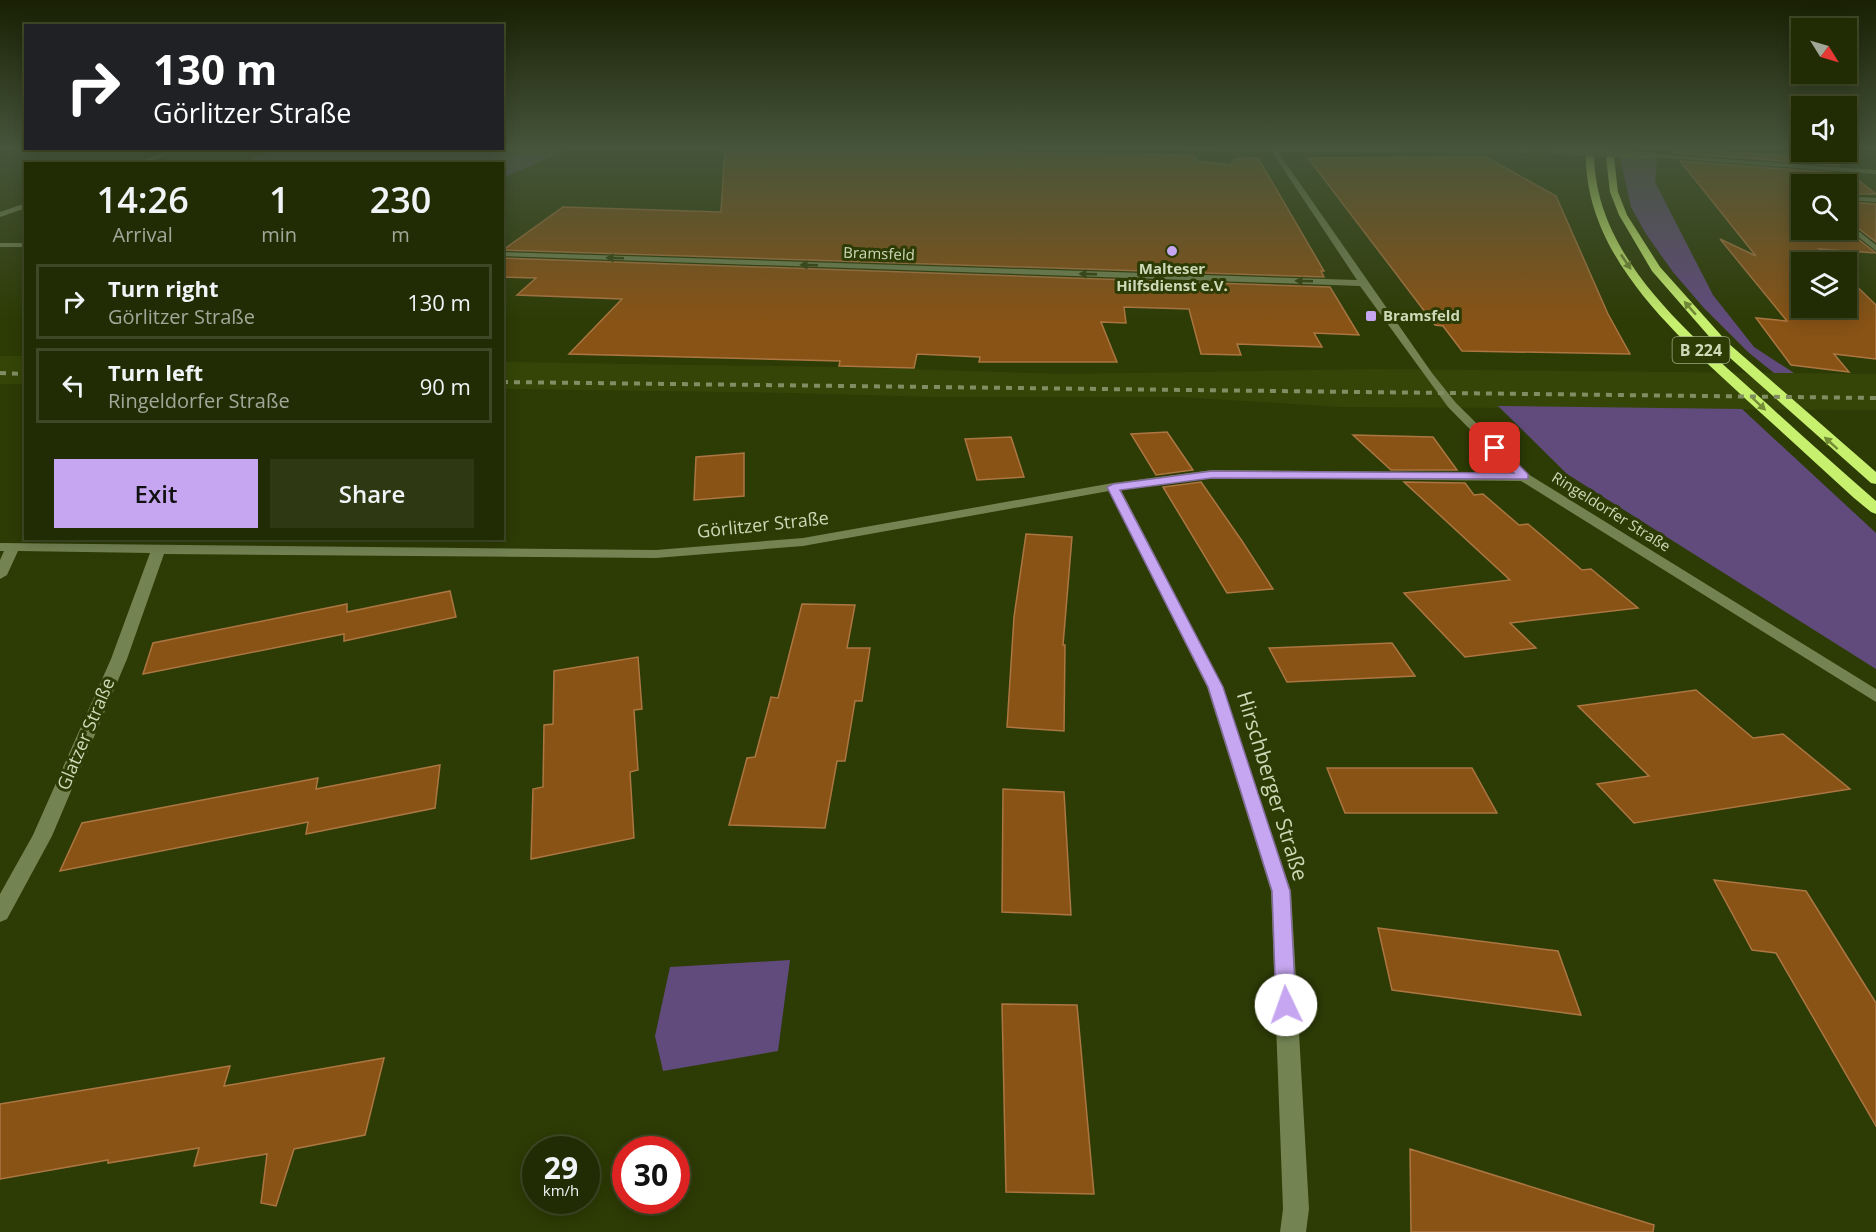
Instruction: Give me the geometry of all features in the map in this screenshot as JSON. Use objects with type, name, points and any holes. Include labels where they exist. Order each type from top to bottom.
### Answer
[{"type":"highway","name":"B 224","points":[[1598,206],[1628,266],[1694,344],[1876,509]]},
{"type":"highway","name":"B 224","points":[[1621,206],[1656,269],[1724,346],[1876,480]]},
{"type":"street","name":"Ringeldorfer Straße","points":[[1312,206],[1363,283],[1452,405],[1524,477],[1876,697]]},
{"type":"street","points":[[0,215],[24,207]]},
{"type":"street","points":[[1857,233],[1876,249]]},
{"type":"street","points":[[0,245],[24,245]]},
{"type":"street","name":"Bramsfeld","points":[[504,254],[1363,283]]},
{"type":"street","name":"Görlitzer Straße","points":[[6,547],[656,554],[803,542],[1113,487],[1212,474],[1524,477]]},
{"type":"street","name":"Hirschberger Straße","points":[[1113,487],[1215,687],[1281,891],[1296,1209],[1293,1232]]},
{"type":"street","points":[[0,575],[6,547]]},
{"type":"street","name":"Glatzer Straße","points":[[0,912],[51,816],[119,659],[158,549]]},
{"type":"shaded area","points":[[1668,206],[1713,295],[1754,347],[1794,373],[1774,373],[1748,352],[1704,308],[1673,272],[1646,234],[1631,207]]},
{"type":"shaded area","points":[[0,356],[24,356],[24,384],[0,384]]},
{"type":"shaded area","points":[[504,362],[839,367],[1063,374],[1373,369],[1876,374],[1876,410],[1340,407],[1182,397],[931,397],[504,389]]},
{"type":"shaded area","points":[[1498,406],[1742,409],[1876,533],[1876,669],[1567,474]]},
{"type":"shaded area","points":[[790,960],[778,1051],[663,1071],[655,1036],[670,967]]},
{"type":"building","points":[[721,206],[1286,206],[1324,271],[1321,271],[1324,277],[504,250],[563,207],[721,212]]},
{"type":"building","points":[[1345,206],[1561,206],[1608,314],[1630,354],[1462,351],[1443,326],[1435,325]]},
{"type":"building","points":[[1716,206],[1791,206],[1791,240],[1857,238],[1876,253],[1819,249],[1822,252],[1791,252],[1791,318],[1857,318],[1857,287],[1876,305],[1876,359],[1834,354],[1849,372],[1791,365],[1756,318],[1787,321],[1720,239],[1756,256]]},
{"type":"building","points":[[1857,206],[1876,206],[1876,242],[1857,227]]},
{"type":"building","points":[[504,258],[1330,287],[1359,335],[1314,333],[1322,347],[1237,344],[1241,355],[1201,354],[1189,309],[1124,307],[1126,323],[1101,322],[1117,362],[979,362],[980,357],[917,354],[914,368],[839,366],[840,361],[569,354],[622,299],[517,295],[536,278],[504,277]]},
{"type":"building","points":[[1167,432],[1193,470],[1156,475],[1131,434]]},
{"type":"building","points":[[1353,435],[1433,437],[1457,470],[1391,470]]},
{"type":"building","points":[[1011,437],[1024,477],[977,480],[965,439]]},
{"type":"building","points":[[744,453],[744,496],[694,500],[696,457]]},
{"type":"building","points":[[1201,482],[1273,589],[1227,593],[1163,487]]},
{"type":"building","points":[[1404,482],[1465,483],[1474,495],[1483,494],[1519,525],[1528,524],[1582,570],[1591,569],[1638,608],[1510,623],[1536,648],[1465,657],[1404,593],[1510,580]]},
{"type":"building","points":[[1026,534],[1072,537],[1063,645],[1065,645],[1064,731],[1007,727],[1014,617]]},
{"type":"building","points":[[450,591],[456,617],[344,641],[344,634],[143,674],[153,643],[347,604],[347,612]]},
{"type":"building","points":[[802,604],[855,605],[847,648],[870,648],[862,701],[855,701],[845,761],[837,761],[825,828],[729,825],[747,758],[755,757],[771,697],[778,698]]},
{"type":"building","points":[[1392,643],[1415,676],[1287,682],[1269,648]]},
{"type":"building","points":[[638,657],[642,709],[634,710],[638,770],[630,772],[634,838],[531,859],[533,789],[543,787],[544,725],[553,724],[554,671]]},
{"type":"building","points":[[1696,690],[1753,738],[1783,734],[1850,789],[1634,823],[1597,784],[1649,776],[1578,706]]},
{"type":"building","points":[[440,765],[435,808],[306,834],[308,822],[60,871],[82,823],[318,778],[316,789]]},
{"type":"building","points":[[1327,768],[1472,768],[1497,813],[1345,813]]},
{"type":"building","points":[[1003,789],[1064,792],[1071,915],[1002,912]]},
{"type":"building","points":[[1714,880],[1806,891],[1876,1003],[1876,1126],[1776,953],[1752,950]]},
{"type":"building","points":[[1378,928],[1558,951],[1581,1015],[1392,990]]},
{"type":"building","points":[[1002,1004],[1077,1005],[1094,1194],[1006,1192]]},
{"type":"building","points":[[384,1058],[365,1135],[294,1149],[276,1206],[261,1203],[267,1154],[194,1166],[199,1148],[108,1163],[108,1160],[0,1179],[0,1104],[230,1066],[224,1086]]},
{"type":"building","points":[[1410,1149],[1654,1225],[1653,1232],[1411,1232]]},
{"type":"railway","points":[[0,373],[24,374]]},
{"type":"railway","points":[[504,382],[1876,398]]},
{"type":"place","name":"Malteser Hilfsdienst e.V.","points":[[1172,251]]},
{"type":"place","name":"Bramsfeld","points":[[1371,316]]},
{"type":"route","points":[[1286,1005],[1281,891],[1215,687],[1113,487],[1212,474],[1524,477],[1495,448]]}]
